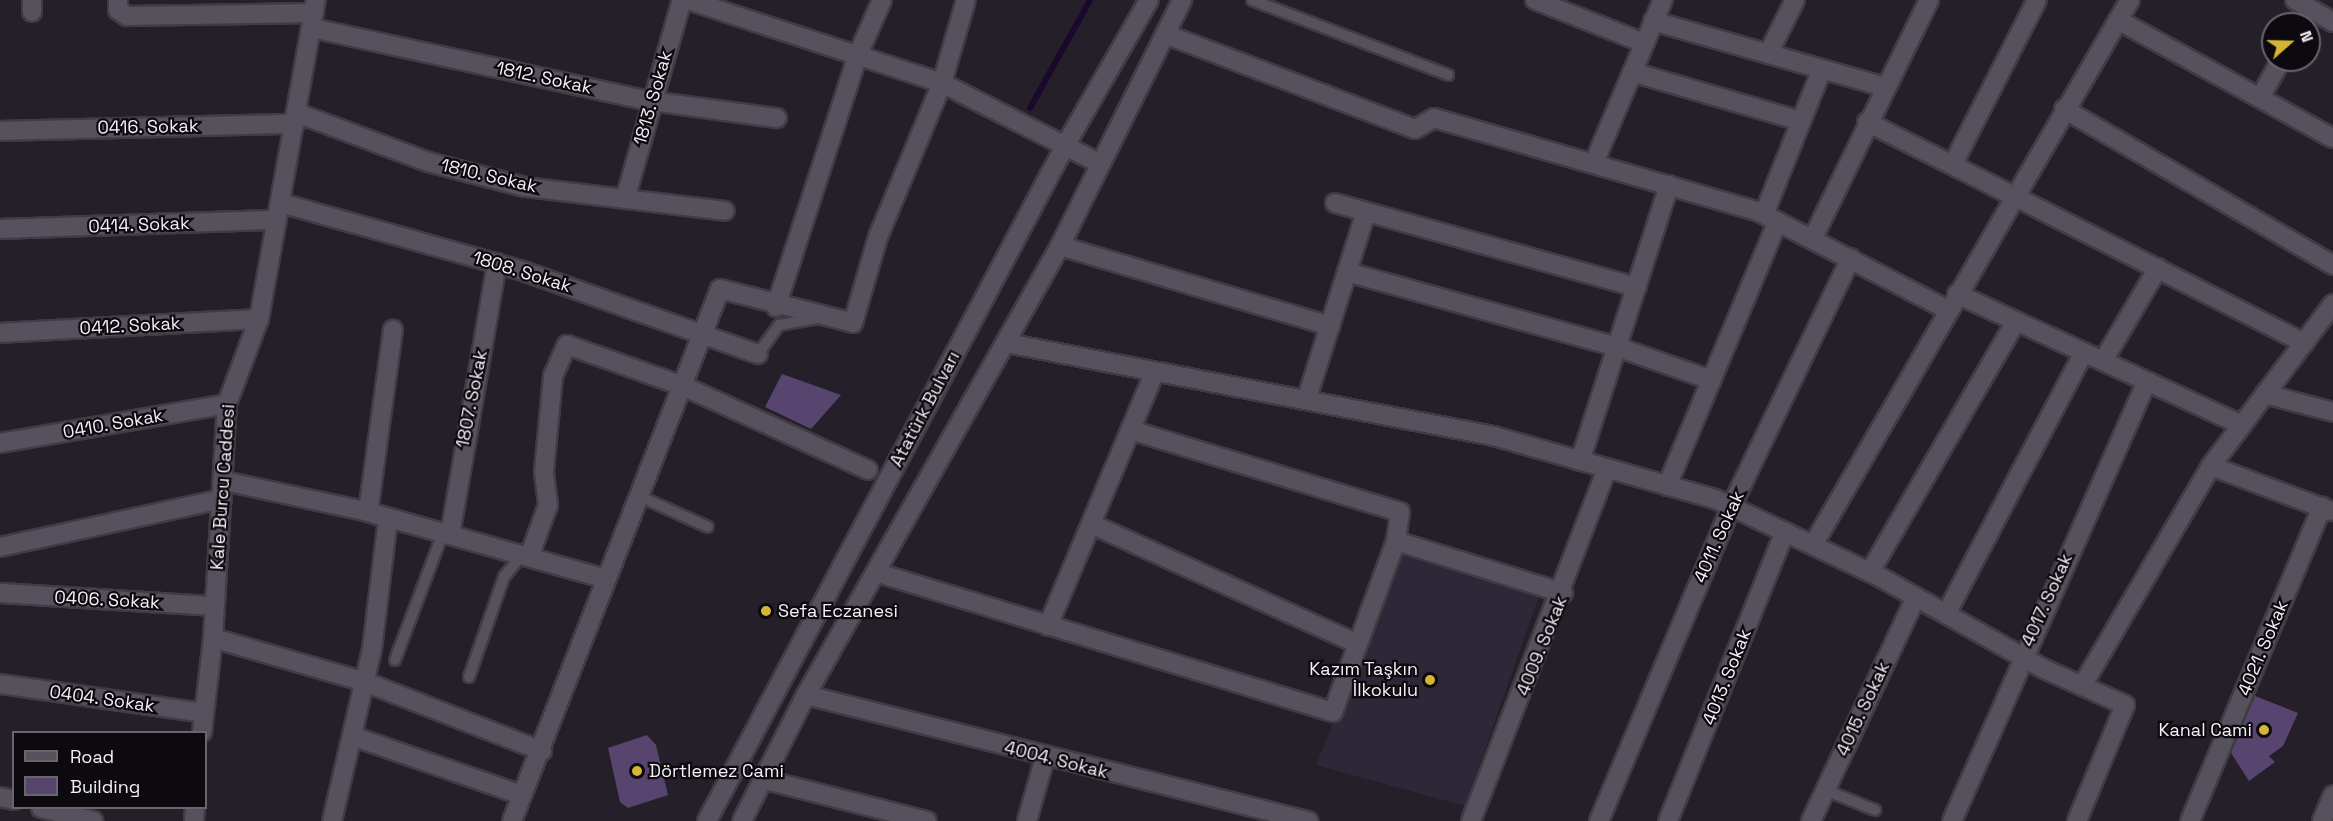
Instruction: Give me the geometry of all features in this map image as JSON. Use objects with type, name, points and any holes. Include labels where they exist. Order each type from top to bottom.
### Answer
[{"type":"street","name":"1812. Sokak","points":[[118,0],[118,10],[127,16],[314,14],[651,101],[777,118]]},
{"type":"street","name":"1813. Sokak","points":[[626,196],[651,101],[682,0]]},
{"type":"street","points":[[688,0],[942,83],[1101,164]]},
{"type":"street","points":[[776,307],[857,57],[882,0]]},
{"type":"street","points":[[512,821],[542,750],[606,579],[641,497],[720,289],[776,307],[853,323],[878,237],[942,83],[966,0]]},
{"type":"street","name":"Atatürk Bulvarı","points":[[706,821],[1065,146],[1149,0]]},
{"type":"street","name":"Atatürk Bulvarı","points":[[742,821],[806,695],[878,573],[1060,246],[1182,0]]},
{"type":"street","points":[[1535,0],[1574,7],[1644,44]]},
{"type":"street","points":[[1594,163],[1653,21],[1664,0]]},
{"type":"street","points":[[1768,54],[1795,0]]},
{"type":"street","points":[[1813,238],[1867,122],[1929,0]]},
{"type":"street","points":[[1953,164],[2037,0]]},
{"type":"street","points":[[1813,545],[2014,194],[2130,0]]},
{"type":"street","points":[[2303,11],[2333,22]]},
{"type":"street","name":"Kale Burcu Caddesi","points":[[202,731],[213,638],[227,404],[259,319],[314,14]]},
{"type":"street","points":[[2118,20],[2333,138]]},
{"type":"street","points":[[1653,21],[1885,87]]},
{"type":"street","points":[[1165,34],[1415,129],[1434,118],[1669,185],[1771,218],[1948,310]]},
{"type":"street","points":[[1667,486],[1711,380],[1771,218],[1801,122],[1822,69]]},
{"type":"street","points":[[1632,72],[1801,122]]},
{"type":"street","points":[[2260,98],[2274,72]]},
{"type":"street","points":[[2064,109],[2333,265]]},
{"type":"street","name":"0416. Sokak","points":[[0,130],[296,118]]},
{"type":"street","name":"1810. Sokak","points":[[296,118],[428,162],[525,187],[626,196],[725,211]]},
{"type":"street","points":[[1867,122],[2014,194],[2304,343]]},
{"type":"street","points":[[1581,461],[1669,185]]},
{"type":"street","points":[[1335,203],[1636,287]]},
{"type":"street","name":"0414. Sokak","points":[[0,229],[279,212]]},
{"type":"street","name":"1808. Sokak","points":[[279,212],[497,263],[704,333],[758,354]]},
{"type":"street","points":[[1307,398],[1366,212]]},
{"type":"street","points":[[1060,246],[1330,326]]},
{"type":"street","name":"4011. Sokak","points":[[1599,821],[1731,507],[1851,258]]},
{"type":"street","name":"1807. Sokak","points":[[446,534],[497,263]]},
{"type":"street","points":[[2103,361],[2158,268]]},
{"type":"street","points":[[1347,272],[1617,347],[1711,380]]},
{"type":"street","points":[[1957,294],[2242,425]]},
{"type":"street","points":[[2082,686],[2211,466],[2332,306]]},
{"type":"street","name":"0412. Sokak","points":[[0,333],[259,319]]},
{"type":"street","points":[[1869,572],[2016,321]]},
{"type":"street","points":[[368,512],[393,330]]},
{"type":"street","points":[[1006,343],[1154,374],[1307,398],[1494,436],[1731,507],[1869,572],[2022,657],[2125,705],[2077,821]]},
{"type":"street","points":[[526,556],[548,505],[544,471],[553,376],[567,345],[684,387],[868,470]]},
{"type":"street","points":[[1946,614],[2084,352]]},
{"type":"street","points":[[1048,626],[1154,374]]},
{"type":"street","name":"4017. Sokak","points":[[1952,821],[2022,657],[2147,381]]},
{"type":"street","points":[[2265,394],[2333,412]]},
{"type":"street","name":"0410. Sokak","points":[[0,443],[227,404]]},
{"type":"street","points":[[878,573],[1333,712],[1356,643],[1396,541],[1400,512],[1130,430]]},
{"type":"street","points":[[2211,466],[2327,509]]},
{"type":"street","name":"4009. Sokak","points":[[1471,821],[1563,593],[1607,469]]},
{"type":"street","points":[[0,548],[223,490],[368,512],[606,579]]},
{"type":"street","name":"4021. Sokak","points":[[2190,821],[2327,509]]},
{"type":"street","points":[[332,821],[365,682],[388,518]]},
{"type":"street","points":[[1091,524],[1356,643]]},
{"type":"street","name":"4013. Sokak","points":[[1668,821],[1785,532]]},
{"type":"street","points":[[1396,541],[1563,593]]},
{"type":"street","name":"0406. Sokak","points":[[0,593],[214,606]]},
{"type":"street","name":"4015. Sokak","points":[[1811,821],[1916,597]]},
{"type":"street","points":[[213,638],[365,682],[542,750]]},
{"type":"street","name":"0404. Sokak","points":[[0,684],[203,713]]},
{"type":"street","name":"4004. Sokak","points":[[806,695],[1045,757],[1308,821]]},
{"type":"street","points":[[352,736],[522,795]]},
{"type":"street","points":[[1027,821],[1045,757]]},
{"type":"street","points":[[762,779],[917,820]]},
{"type":"street","points":[[2322,821],[2333,795]]},
{"type":"street","points":[[48,809],[93,821]]},
{"type":"lane","points":[[1252,0],[1448,75]]},
{"type":"lane","points":[[758,354],[779,325],[823,317]]},
{"type":"lane","points":[[641,497],[708,527]]},
{"type":"lane","points":[[395,660],[446,534]]},
{"type":"lane","points":[[469,677],[504,578],[526,556]]},
{"type":"lane","points":[[1825,790],[1875,810]]},
{"type":"shaded area","name":"Kazım Taşkın İlkokulu","points":[[1401,555],[1539,596],[1465,806],[1316,765]]},
{"type":"building","points":[[782,374],[841,395],[811,429],[765,407]]},
{"type":"building","name":"Kanal Cami","points":[[2255,696],[2298,713],[2283,746],[2269,756],[2275,762],[2249,781],[2231,753]]},
{"type":"building","name":"Dörtlemez Cami","points":[[647,735],[656,745],[668,795],[628,808],[620,802],[608,748]]},
{"type":"waterway","points":[[1030,108],[1090,0]]},
{"type":"place","name":"Sefa Eczanesi","points":[[766,611]]},
{"type":"place","name":"Kazım Taşkın İlkokulu","points":[[1430,680]]},
{"type":"place","name":"Kanal Cami","points":[[2264,730]]},
{"type":"place","name":"Dörtlemez Cami","points":[[637,771]]}]
